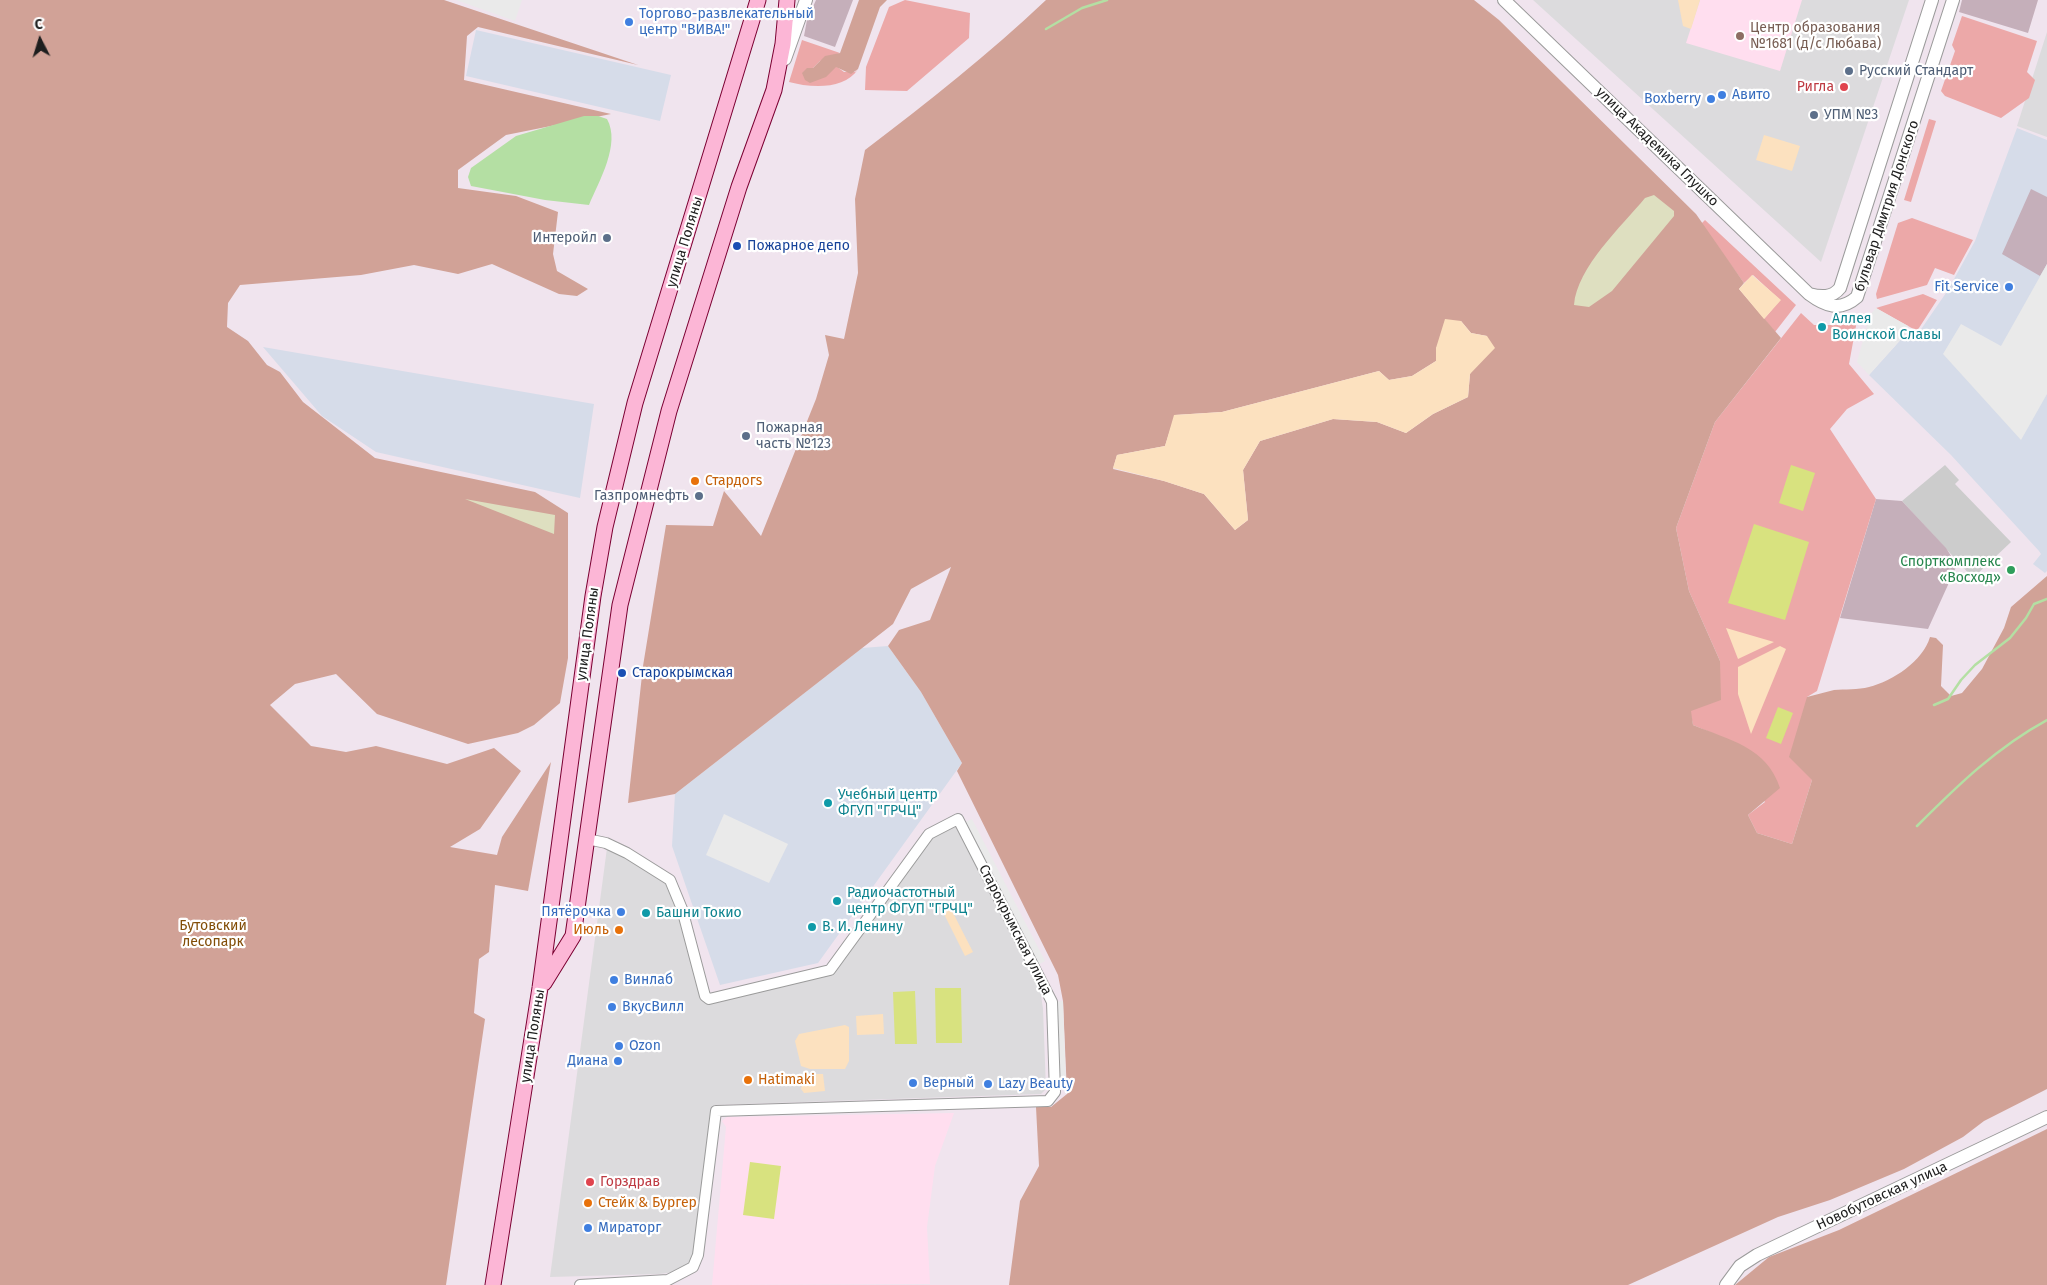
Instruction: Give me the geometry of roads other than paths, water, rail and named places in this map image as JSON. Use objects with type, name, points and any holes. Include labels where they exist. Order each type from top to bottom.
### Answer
[{"type":"main road","name":"улица Поляны","points":[[493,1285],[540,988],[593,596],[605,527],[635,403],[758,0]]},
{"type":"main road","name":"улица Поляны","points":[[540,988],[573,936],[620,605],[669,411],[739,187],[774,90],[784,44],[787,0]]},
{"type":"street","points":[[774,90],[806,0]]},
{"type":"street","name":"улица Академика Глушко","points":[[1504,0],[1809,294]]},
{"type":"street","name":"бульвар Дмитрия Донского","points":[[1809,294],[1820,297],[1835,294],[1840,288],[1932,0]]},
{"type":"street","name":"бульвар Дмитрия Донского","points":[[1809,294],[1829,306],[1840,306],[1852,302],[1857,297],[1890,201],[1953,0]]},
{"type":"street","points":[[1847,270],[1847,287],[1852,302]]},
{"type":"street","name":"Старокрымская улица","points":[[580,1285],[668,1280],[693,1268],[698,1255],[716,1111],[1048,1101],[1055,1092],[1052,1002],[958,819],[929,834],[830,970],[709,999],[705,996],[682,909],[670,880],[627,852],[606,843],[587,839]]},
{"type":"street","name":"Новобутовская улица","points":[[1726,1285],[1740,1266],[1757,1255],[2047,1118]]},
{"type":"waterway","points":[[1046,29],[1082,8],[1107,0]]},
{"type":"waterway","points":[[1934,705],[1948,699],[1961,680],[1975,665],[2010,638],[2026,618],[2034,604],[2047,599]]},
{"type":"waterway","points":[[1917,826],[1978,768],[2011,742],[2047,720]]},
{"type":"place","name":"Торгово-развлекательный центр \"ВИВА!\"","points":[[629,22]]},
{"type":"place","name":"Центр образования №1681 (д/с Любава)","points":[[1740,36]]},
{"type":"place","name":"Русский Стандарт","points":[[1849,71]]},
{"type":"place","name":"Ригла","points":[[1844,87]]},
{"type":"place","name":"Авито","points":[[1722,95]]},
{"type":"place","name":"Boxberry","points":[[1711,99]]},
{"type":"place","name":"УПМ №3","points":[[1814,115]]},
{"type":"place","name":"Интеройл","points":[[607,238]]},
{"type":"place","name":"Пожарное депо","points":[[737,246]]},
{"type":"place","name":"Fit Service","points":[[2009,287]]},
{"type":"place","name":"Аллея Воинской Славы","points":[[1822,327]]},
{"type":"place","name":"Пожарная часть №123","points":[[746,436]]},
{"type":"place","name":"Стардогs","points":[[695,481]]},
{"type":"place","name":"Газпромнефть","points":[[699,496]]},
{"type":"place","name":"Спорткомплекс «Восход»","points":[[2011,570]]},
{"type":"place","name":"Старокрымская","points":[[622,673]]},
{"type":"place","name":"Учебный центр ФГУП \"ГРЧЦ\"","points":[[828,803]]},
{"type":"place","name":"Радиочастотный центр ФГУП \"ГРЧЦ\"","points":[[837,901]]},
{"type":"place","name":"Пятёрочка","points":[[621,912]]},
{"type":"place","name":"Башни Токио","points":[[646,913]]},
{"type":"place","name":"В. И. Ленину","points":[[812,927]]},
{"type":"place","name":"Июль","points":[[619,930]]},
{"type":"place","name":"Винлаб","points":[[614,980]]},
{"type":"place","name":"ВкусВилл","points":[[612,1007]]},
{"type":"place","name":"Ozon","points":[[619,1046]]},
{"type":"place","name":"Диана","points":[[618,1061]]},
{"type":"place","name":"Hatimaki","points":[[748,1080]]},
{"type":"place","name":"Верный","points":[[913,1083]]},
{"type":"place","name":"Lazy Beauty","points":[[988,1084]]},
{"type":"place","name":"Горздрав","points":[[590,1182]]},
{"type":"place","name":"Стейк & Бургер","points":[[588,1203]]},
{"type":"place","name":"Мираторг","points":[[588,1228]]},
{"type":"park label","name":"Бутовский лесопарк","points":[[213,934]]}]
